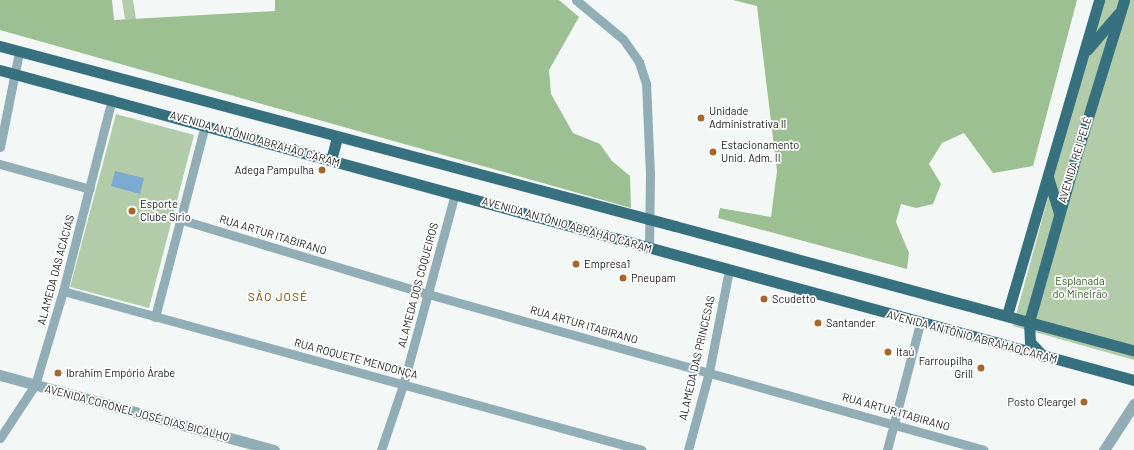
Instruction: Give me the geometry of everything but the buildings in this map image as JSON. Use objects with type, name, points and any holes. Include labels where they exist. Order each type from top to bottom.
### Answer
[{"type":"main road","name":"AVENIDA REI PELÉ","points":[[1008,316],[1086,51],[1099,0]]},
{"type":"main road","name":"AVENIDA REI PELÉ","points":[[1043,356],[1030,342],[1029,322],[1059,214],[1122,5]]},
{"type":"main road","points":[[1086,51],[1122,5]]},
{"type":"main road","name":"AVENIDA ANTÔNIO ABRAHÃO CARAM","points":[[0,46],[337,138],[649,219],[1008,316],[1134,352]]},
{"type":"main road","name":"AVENIDA ANTÔNIO ABRAHÃO CARAM","points":[[0,70],[204,124],[920,323],[1134,380]]},
{"type":"main road","points":[[331,160],[337,138]]},
{"type":"main road","points":[[1048,177],[1059,214]]},
{"type":"street","points":[[576,0],[623,39],[639,62],[646,83],[649,248]]},
{"type":"street","points":[[0,147],[19,52]]},
{"type":"street","name":"ALAMEDA DAS ACÁCIAS","points":[[0,438],[35,385],[63,291],[112,100]]},
{"type":"street","points":[[155,317],[204,124]]},
{"type":"street","points":[[0,164],[90,189]]},
{"type":"street","name":"ALAMEDA DOS COQUEIROS","points":[[381,450],[403,385],[455,194]]},
{"type":"street","name":"RUA ARTUR ITABIRANO","points":[[180,219],[428,294],[984,450]]},
{"type":"street","name":"ALAMEDA DAS PRINCESAS","points":[[688,450],[709,372],[728,270]]},
{"type":"street","name":"RUA ROQUETE MENDONÇA","points":[[63,291],[642,450]]},
{"type":"street","points":[[887,450],[920,323]]},
{"type":"street","name":"AVENIDA CORONEL JOSÉ DIAS BICALHO","points":[[0,375],[274,450]]},
{"type":"street","points":[[1104,450],[1134,404]]},
{"type":"green space","points":[[0,0],[112,0],[114,20],[275,11],[275,0],[559,0],[579,17],[549,70],[551,94],[573,133],[600,144],[612,161],[630,176],[631,208],[0,30]]},
{"type":"green space","points":[[122,0],[133,0],[136,19],[125,19]]},
{"type":"green space","points":[[733,0],[1077,0],[1033,166],[993,173],[964,133],[942,143],[929,164],[941,184],[933,204],[916,208],[901,204],[896,222],[909,253],[907,269],[718,218],[720,208],[771,217],[777,171],[757,6]]},
{"type":"green space","name":"Esplanada do Mineirão","points":[[1102,0],[1134,0],[1134,360],[1013,326]]},
{"type":"green space","name":"Esporte Clube Sírio","points":[[116,114],[194,135],[149,308],[70,287]]},
{"type":"water","points":[[115,171],[144,178],[140,194],[111,186]]},
{"type":"place","name":"Unidade Administrativa II","points":[[701,118]]},
{"type":"place","name":"Estacionamento Unid. Adm. II","points":[[713,152]]},
{"type":"place","name":"Adega Pampulha","points":[[322,170]]},
{"type":"place","name":"Esporte Clube Sírio","points":[[132,211]]},
{"type":"place","name":"Empresa1","points":[[576,264]]},
{"type":"place","name":"Pneupam","points":[[623,278]]},
{"type":"place","name":"Scudetto","points":[[764,299]]},
{"type":"place","name":"Santander","points":[[818,323]]},
{"type":"place","name":"Itaú","points":[[888,352]]},
{"type":"place","name":"Farroupilha Grill","points":[[981,368]]},
{"type":"place","name":"Ibrahim Empório Árabe","points":[[58,373]]},
{"type":"place","name":"Posto Cleargel","points":[[1084,402]]},
{"type":"district","name":"SÃO JOSÉ","points":[[278,297]]}]
